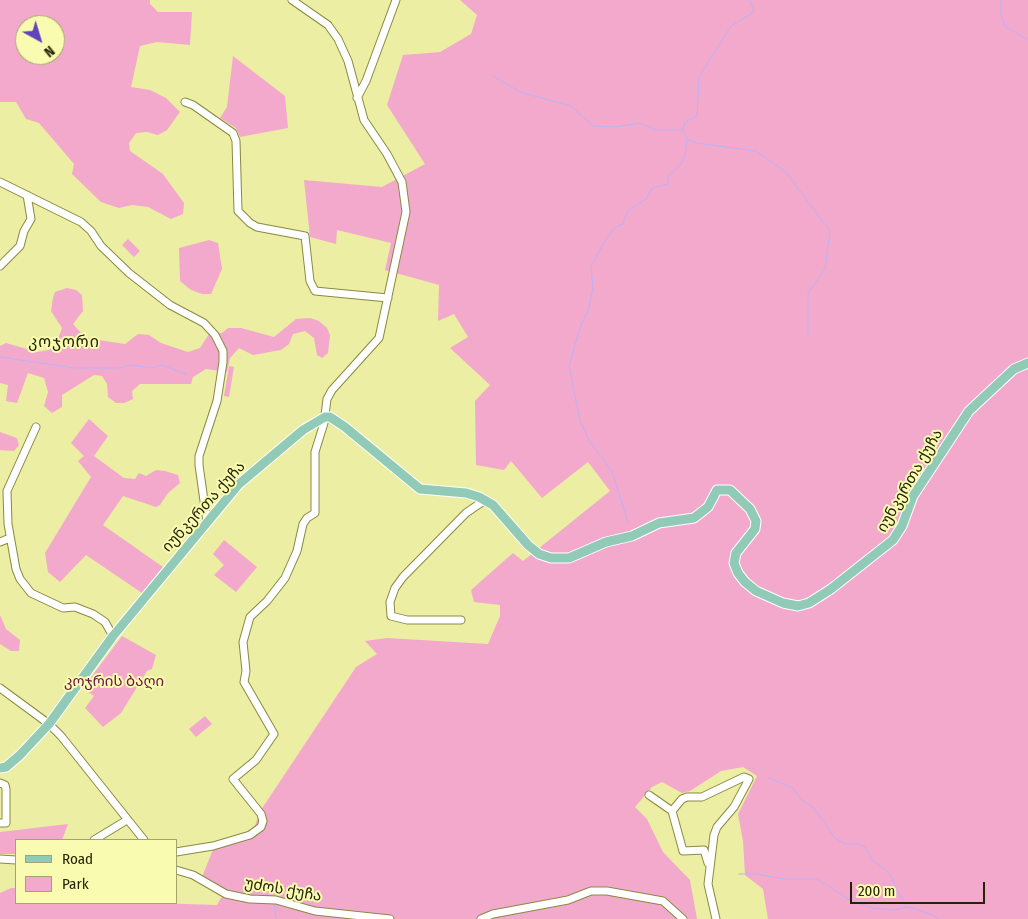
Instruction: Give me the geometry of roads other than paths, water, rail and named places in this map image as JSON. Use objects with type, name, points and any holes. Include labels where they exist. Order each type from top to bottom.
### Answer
[{"type":"main road","name":"იუნკერთა ქუჩა","points":[[0,768],[6,767],[20,755],[49,724],[114,636],[207,522],[249,474],[303,430],[325,417],[330,417],[344,427],[420,489],[466,493],[485,500],[499,510],[534,550],[545,556],[563,559],[606,542],[632,536],[659,523],[694,518],[708,507],[717,490],[725,489],[741,500],[756,521],[755,529],[736,554],[734,563],[738,573],[745,582],[764,595],[790,605],[803,605],[832,589],[893,540],[902,526],[917,489],[969,411],[1014,369],[1028,363]]},
{"type":"street","points":[[178,852],[214,846],[250,835],[260,828],[263,821],[261,814],[233,778],[256,760],[274,734],[244,682],[246,671],[243,642],[250,617],[267,601],[285,578],[297,551],[303,524],[311,514],[315,513],[315,452],[325,417],[327,399],[332,390],[377,342],[402,239],[406,212],[406,197],[402,182],[364,120],[348,61],[338,39],[328,25],[292,0]]},
{"type":"street","points":[[357,98],[366,81],[396,0]]},
{"type":"street","points":[[185,102],[193,105],[233,133],[236,140],[238,211],[257,227],[306,236],[310,281],[315,291],[388,298]]},
{"type":"street","points":[[0,182],[81,222],[101,246],[129,273],[170,305],[204,323],[215,335],[223,351],[217,401],[199,456],[207,522]]},
{"type":"street","points":[[0,266],[20,246],[24,231],[32,219],[27,195]]},
{"type":"street","points":[[36,427],[7,491],[10,538],[20,580],[31,593],[63,608],[75,607],[93,614],[105,622],[114,636]]},
{"type":"street","points":[[461,620],[407,620],[391,616],[390,602],[395,588],[403,577],[466,513],[485,500]]},
{"type":"street","points":[[0,542],[10,538]]},
{"type":"street","points":[[0,688],[49,724],[143,839]]},
{"type":"street","points":[[672,811],[687,796],[702,797],[744,777],[749,779],[734,808],[717,827],[709,866],[709,895],[716,919]]},
{"type":"street","points":[[0,783],[5,785],[6,789],[6,823],[0,823]]},
{"type":"street","points":[[649,795],[672,811],[682,851],[704,850],[709,866]]},
{"type":"street","points":[[96,839],[127,820]]},
{"type":"street","points":[[0,858],[15,860]]},
{"type":"street","name":"უძოს ქუჩა","points":[[178,871],[193,875],[226,894],[250,899],[276,900],[315,911],[390,919]]},
{"type":"street","points":[[481,919],[494,914],[568,900],[591,891],[608,891],[663,901],[682,919]]},
{"type":"waterway","points":[[750,0],[754,12],[731,26],[699,77],[697,116],[685,122],[683,130],[687,139],[697,143],[756,151],[786,172],[830,231],[825,269],[808,293],[808,333]]},
{"type":"waterway","points":[[1001,0],[1001,15],[1005,26],[1028,40]]},
{"type":"waterway","points":[[493,76],[520,92],[571,106],[593,126],[615,127],[640,123],[656,130],[683,130]]},
{"type":"waterway","points":[[628,523],[612,471],[590,442],[580,421],[569,366],[581,325],[588,311],[593,288],[591,266],[615,227],[623,224],[627,212],[646,199],[652,188],[668,184],[668,176],[681,164],[685,155],[687,140]]},
{"type":"waterway","points":[[0,357],[75,368],[118,368],[132,365],[151,368],[162,365],[186,374]]},
{"type":"waterway","points":[[769,778],[793,788],[801,800],[813,807],[835,838],[845,844],[860,844],[866,848],[872,860],[885,869],[892,878],[897,891],[907,906]]},
{"type":"waterway","points":[[739,874],[756,874],[784,879],[817,879],[850,900],[873,908],[894,910],[908,907],[933,915],[938,919]]},
{"type":"waterway","points":[[274,904],[276,919]]},
{"type":"district","name":"კოჯორი","points":[[64,343]]},
{"type":"park label","name":"კოჯრის ბაღი","points":[[114,682]]}]
